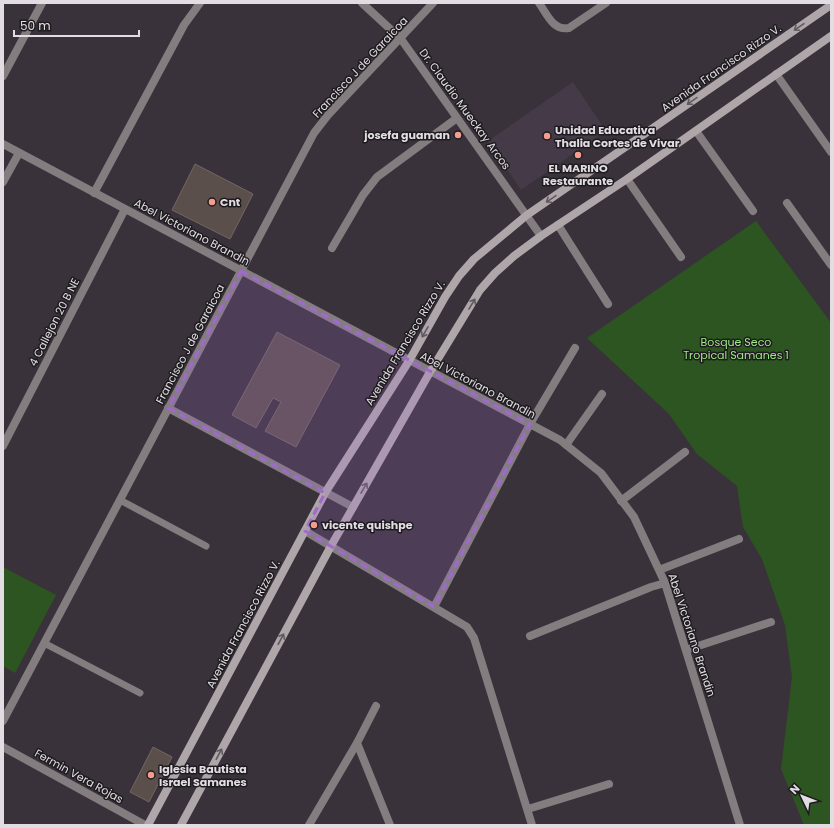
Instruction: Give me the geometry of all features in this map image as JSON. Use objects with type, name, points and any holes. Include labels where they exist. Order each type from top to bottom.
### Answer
[{"type":"main road","name":"Avenida Francisco Rizzo V.","points":[[148,825],[325,493],[409,361],[445,297],[459,276],[479,255],[527,215],[831,5]]},
{"type":"main road","points":[[181,825],[331,546],[430,372],[480,290],[495,273],[514,256],[541,236],[628,178],[831,36]]},
{"type":"street","points":[[3,76],[42,3]]},
{"type":"street","points":[[94,192],[184,25],[200,3]]},
{"type":"street","name":"Dr. Claudio Mueckay Arcos","points":[[362,3],[401,38],[456,118],[541,236]]},
{"type":"street","name":"Francisco J de Garaicoa","points":[[3,721],[314,133],[328,114],[433,3]]},
{"type":"street","points":[[539,3],[553,24],[563,29],[569,28],[606,3]]},
{"type":"street","points":[[776,74],[831,152]]},
{"type":"street","points":[[332,248],[363,195],[377,177],[456,118]]},
{"type":"street","points":[[696,131],[753,212]]},
{"type":"street","name":"Abel Victoriano Brandin","points":[[3,144],[560,440],[601,473],[634,517],[665,584],[740,825]]},
{"type":"street","points":[[3,182],[19,153]]},
{"type":"street","points":[[628,178],[681,257]]},
{"type":"street","points":[[787,203],[831,265]]},
{"type":"street","name":"4 Callejon 20 B NE","points":[[3,446],[125,209]]},
{"type":"street","points":[[558,225],[608,304]]},
{"type":"street","points":[[434,607],[530,424],[575,348]]},
{"type":"street","points":[[566,444],[602,394]]},
{"type":"street","points":[[168,408],[353,507]]},
{"type":"street","points":[[621,501],[686,452]]},
{"type":"street","points":[[305,531],[467,627],[474,638],[532,825]]},
{"type":"street","points":[[659,570],[739,540]]},
{"type":"street","points":[[530,636],[651,587],[665,584]]},
{"type":"street","points":[[686,650],[771,622]]},
{"type":"street","points":[[309,825],[357,743],[376,706]]},
{"type":"street","points":[[357,743],[390,825]]},
{"type":"street","name":"Fermin Vera Rojas","points":[[3,747],[145,825]]},
{"type":"street","points":[[528,809],[609,784]]},
{"type":"lane","points":[[120,500],[206,546]]},
{"type":"lane","points":[[44,643],[140,693]]},
{"type":"highlighted area","points":[[241,271],[530,424],[434,607],[305,531],[325,493],[168,408]]},
{"type":"shaded area","name":"Unidad Educativa Thalia Cortes de Vivar","points":[[573,82],[606,131],[521,190],[488,141]]},
{"type":"green space","name":"Bosque Seco Tropical Samanes 1","points":[[756,221],[831,323],[831,825],[804,825],[781,769],[792,677],[785,625],[762,559],[743,527],[737,486],[697,454],[669,414],[587,338]]},
{"type":"green space","points":[[3,567],[56,595],[15,673],[3,666]]},
{"type":"building","name":"Cnt","points":[[195,164],[253,194],[230,239],[172,210]]},
{"type":"building","points":[[277,332],[340,365],[296,447],[265,431],[281,402],[273,398],[256,428],[232,415]]},
{"type":"building","name":"Iglesia Bautista Israel Samanes","points":[[153,747],[172,757],[149,802],[130,792]]},
{"type":"place","name":"josefa guaman","points":[[458,135]]},
{"type":"place","name":"Unidad Educativa Thalia Cortes de Vivar","points":[[547,136]]},
{"type":"place","name":"EL MARINO Restaurante","points":[[578,155]]},
{"type":"place","name":"Cnt","points":[[212,202]]},
{"type":"place","name":"vicente quishpe","points":[[314,525]]},
{"type":"place","name":"Iglesia Bautista Israel Samanes","points":[[151,775]]}]
